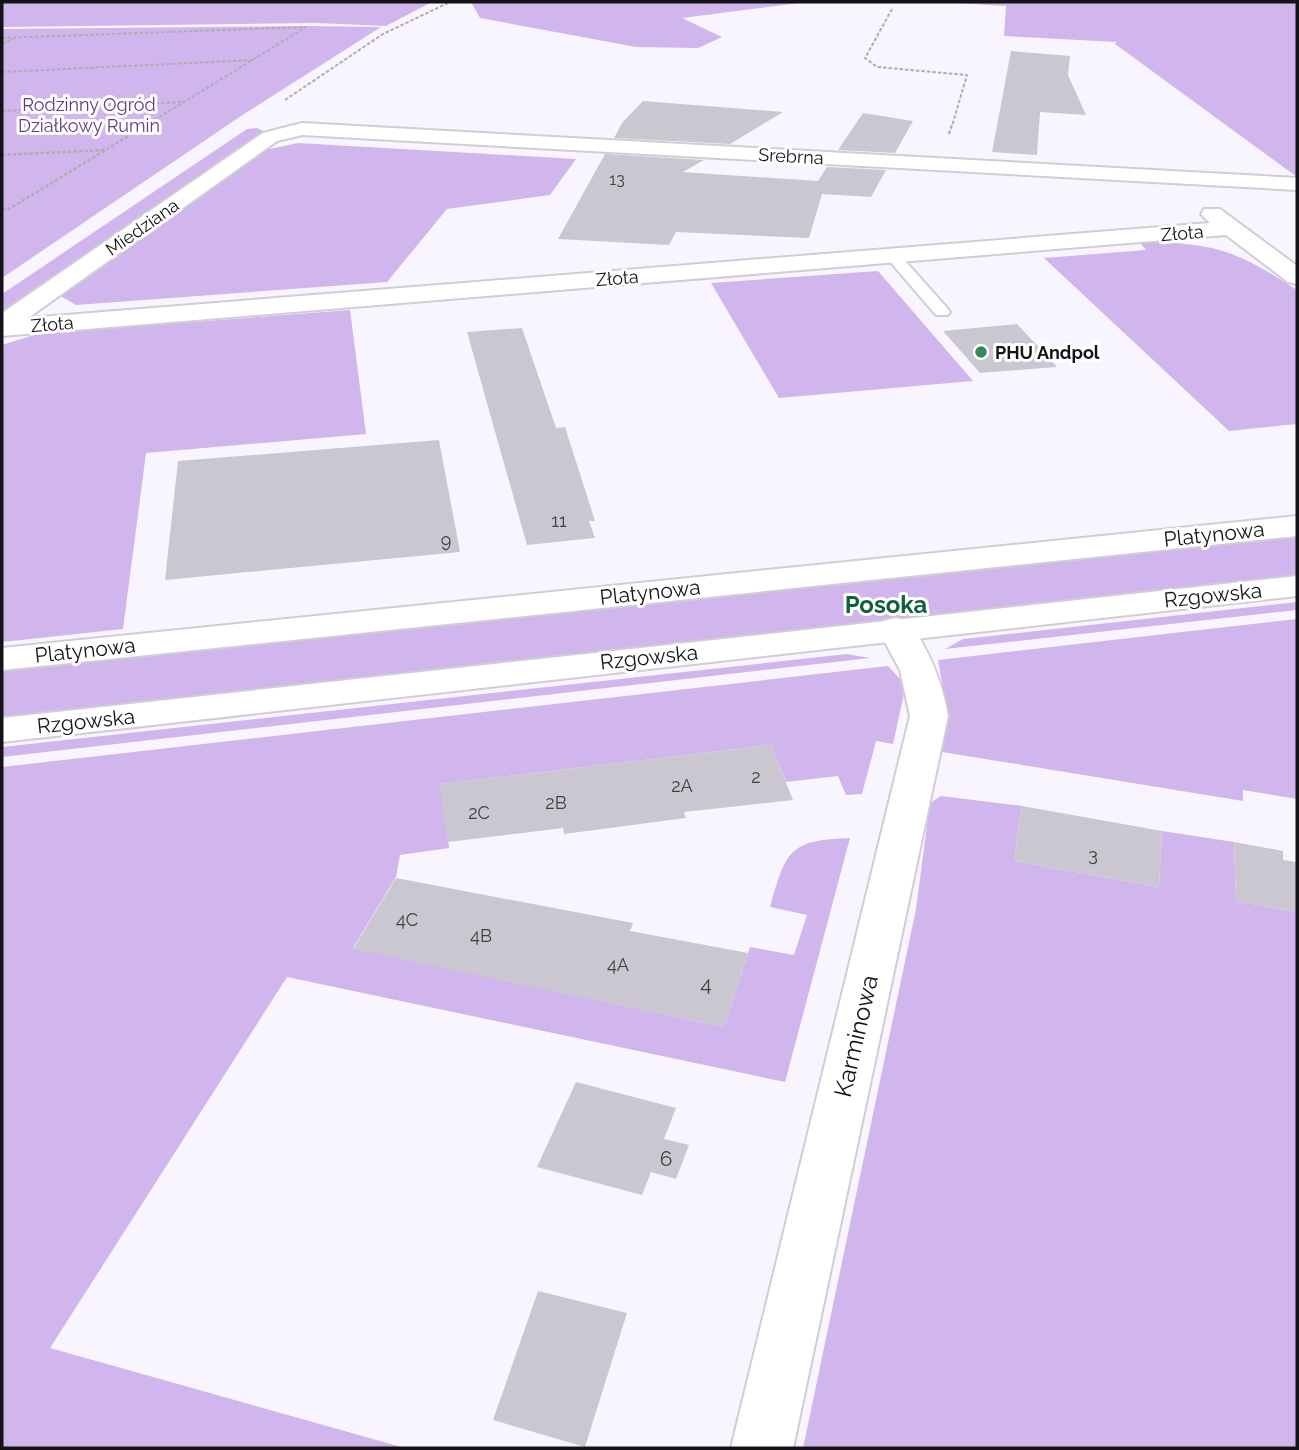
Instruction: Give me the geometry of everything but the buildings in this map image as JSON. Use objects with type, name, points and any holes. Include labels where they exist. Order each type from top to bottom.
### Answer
[{"type":"street","name":"Srebrna","points":[[285,132],[302,129],[1297,184]]},
{"type":"street","name":"Miedziana","points":[[2,326],[270,137],[285,132]]},
{"type":"street","points":[[1160,177],[1297,277]]},
{"type":"street","name":"Złota","points":[[2,326],[1232,229]]},
{"type":"street","name":"Platynowa","points":[[2,659],[1297,526]]},
{"type":"street","name":"Rzgowska","points":[[2,730],[1297,586]]},
{"type":"street","name":"Karminowa","points":[[762,1448],[929,716],[924,685],[914,657],[896,629]]},
{"type":"lane","points":[[893,256],[942,312]]},
{"type":"path","points":[[280,103],[383,34],[450,2]]},
{"type":"path","points":[[892,9],[865,58],[867,62],[877,66],[958,73],[968,77],[938,164]]},
{"type":"path","points":[[2,38],[306,27],[2,211]]},
{"type":"path","points":[[2,44],[16,38]]},
{"type":"path","points":[[2,72],[254,60]]},
{"type":"path","points":[[2,111],[184,102]]},
{"type":"path","points":[[2,155],[106,150]]},
{"type":"green space","points":[[2,2],[432,2],[386,26],[316,23],[2,27]]},
{"type":"green space","points":[[471,2],[807,2],[682,18],[722,37],[698,48],[636,47],[480,18]]},
{"type":"green space","points":[[938,2],[1297,2],[1297,177],[1115,44],[1117,42],[1004,36],[1006,6]]},
{"type":"green space","name":"Rodzinny Ogród Działkowy Rumin","points":[[381,27],[241,116],[2,278],[2,29]]},
{"type":"green space","points":[[257,128],[263,131],[261,136],[2,316],[2,294],[247,129]]},
{"type":"green space","points":[[298,143],[576,159],[550,195],[447,209],[387,282],[76,305],[59,295],[260,151]]},
{"type":"green space","points":[[1140,243],[1196,245],[1230,253],[1297,290],[1297,424],[1229,431],[1044,258],[1146,250]]},
{"type":"green space","points":[[878,271],[973,381],[779,398],[711,283]]},
{"type":"green space","points":[[350,310],[366,434],[146,453],[123,629],[2,642],[2,345],[37,334]]},
{"type":"green space","points":[[1297,530],[1297,577],[2,719],[2,668],[137,656]]},
{"type":"green space","points":[[1297,602],[1297,610],[945,649],[963,639]]},
{"type":"green space","points":[[1297,619],[1297,799],[1243,790],[1243,801],[936,751],[945,700],[938,660]]},
{"type":"green space","points":[[847,654],[870,658],[2,757],[2,747]]},
{"type":"green space","points":[[888,666],[905,689],[893,744],[876,741],[862,794],[846,795],[838,776],[786,782],[771,745],[441,784],[449,848],[400,855],[396,877],[353,948],[724,1027],[750,947],[794,955],[807,915],[770,907],[786,861],[802,846],[830,839],[850,838],[785,1082],[287,977],[50,1348],[405,1448],[2,1448],[2,767]]},
{"type":"green space","points":[[941,796],[1022,806],[1014,861],[1159,887],[1162,831],[1234,842],[1236,901],[1297,912],[1297,1448],[803,1448],[916,909],[930,803]]},
{"type":"place","name":"PHU Andpol","points":[[981,352]]},
{"type":"district","name":"Posoka","points":[[886,604]]}]
